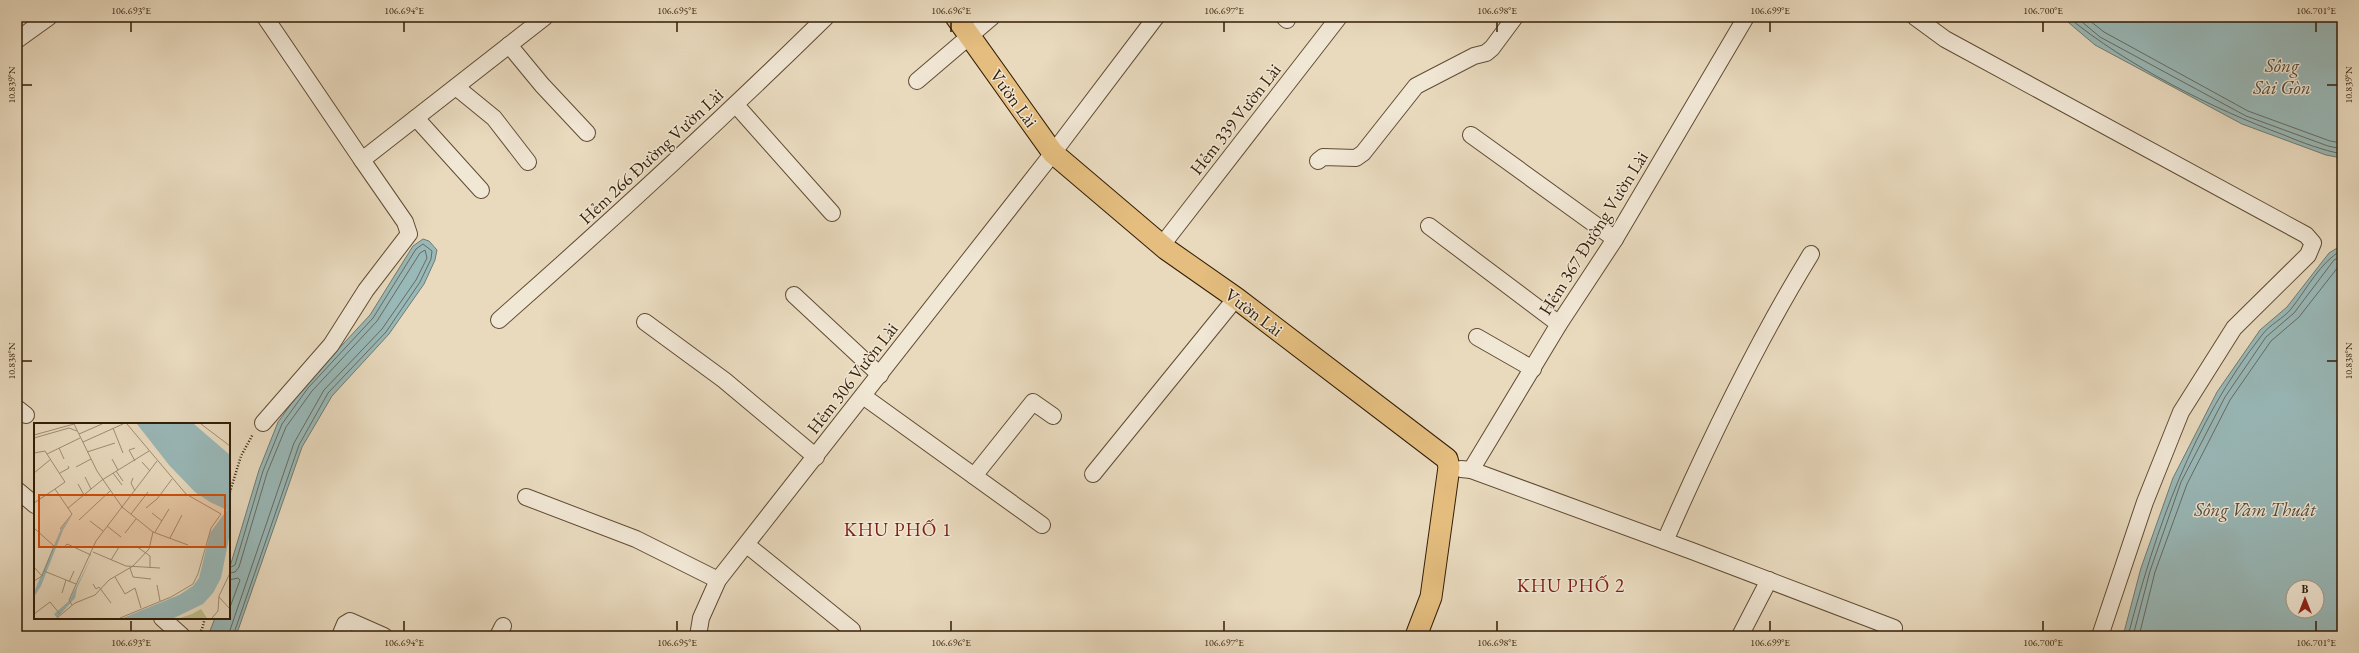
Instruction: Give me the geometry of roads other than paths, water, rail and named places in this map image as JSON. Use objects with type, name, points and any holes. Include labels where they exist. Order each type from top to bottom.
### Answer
[{"type":"main road","name":"Vườn Lài","points":[[956,17],[1053,152],[1162,245],[1236,298],[1447,459],[1449,468]]},
{"type":"main road","points":[[1416,636],[1431,597],[1449,468]]},
{"type":"street","points":[[17,40],[49,17]]},
{"type":"street","points":[[263,423],[331,345],[366,290],[409,234],[405,222],[265,17]]},
{"type":"street","points":[[362,160],[545,17]]},
{"type":"street","name":"Hẻm 266 Đường Vườn Lài","points":[[499,320],[629,205],[736,105],[826,17]]},
{"type":"street","points":[[917,81],[992,17]]},
{"type":"street","name":"Hẻm 306 Vườn Lài","points":[[698,636],[701,618],[718,580],[880,375],[1156,17]]},
{"type":"street","name":"Hẻm 339 Vườn Lài","points":[[1162,245],[1339,17]]},
{"type":"street","points":[[1318,161],[1323,157],[1356,158],[1363,153],[1416,86],[1474,56],[1486,53],[1492,48],[1515,17]]},
{"type":"street","name":"Hẻm 367 Đường Vườn Lài","points":[[1471,470],[1559,324],[1615,239],[1746,17]]},
{"type":"street","points":[[1915,17],[1945,39],[2306,235],[2313,243],[2308,255],[2234,328],[2181,412],[2145,502],[2100,636]]},
{"type":"street","points":[[509,45],[542,85],[586,133]]},
{"type":"street","points":[[456,87],[494,118],[528,162]]},
{"type":"street","points":[[736,105],[832,213]]},
{"type":"street","points":[[416,118],[481,190]]},
{"type":"street","points":[[1471,135],[1615,239]]},
{"type":"street","points":[[1429,226],[1559,324]]},
{"type":"street","points":[[1665,541],[1690,484],[1781,303],[1811,254]]},
{"type":"street","points":[[794,295],[880,375]]},
{"type":"street","points":[[1093,474],[1236,298]]},
{"type":"street","points":[[645,322],[724,380],[816,457]]},
{"type":"street","points":[[1477,337],[1533,369]]},
{"type":"street","points":[[863,396],[1042,525]]},
{"type":"street","points":[[974,476],[1032,402],[1053,416]]},
{"type":"street","points":[[1449,468],[1471,470],[1665,541],[1767,585],[1894,628]]},
{"type":"street","points":[[17,490],[34,505]]},
{"type":"street","points":[[526,497],[636,539],[718,580]]},
{"type":"street","points":[[747,545],[852,630]]},
{"type":"street","points":[[1740,636],[1767,585]]},
{"type":"street","points":[[163,619],[182,636]]},
{"type":"street","points":[[340,636],[344,624],[350,621],[384,636]]},
{"type":"water","name":"Sông Sài Gòn","points":[[2062,17],[2342,17],[2342,158],[2326,155],[2242,124],[2095,45]]},
{"type":"water","points":[[423,239],[429,241],[437,250],[435,260],[424,284],[389,334],[332,396],[302,447],[236,636],[208,636],[215,619],[230,619],[230,567],[259,470],[278,422],[305,385],[370,315],[413,246]]},
{"type":"water","name":"Sông Vàm Thuật","points":[[2342,245],[2342,636],[2123,636],[2141,568],[2173,478],[2217,392],[2260,330],[2287,307],[2329,253]]},
{"type":"district","name":"KHU PHỐ 1","points":[[898,529]]},
{"type":"district","name":"KHU PHỐ 2","points":[[1571,585]]}]
